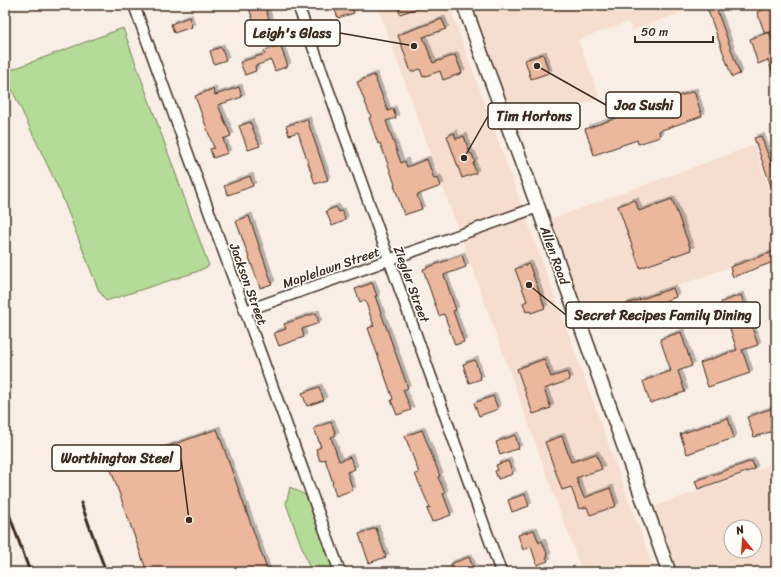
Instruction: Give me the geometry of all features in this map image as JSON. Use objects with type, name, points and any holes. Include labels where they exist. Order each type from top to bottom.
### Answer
[{"type":"main road","name":"Allen Road","points":[[464,5],[669,572]]},
{"type":"street","name":"Jackson Street","points":[[134,5],[340,572]]},
{"type":"street","name":"Ziegler Street","points":[[298,5],[502,572]]},
{"type":"street","name":"Maplelawn Street","points":[[245,311],[538,207]]},
{"type":"shaded area","points":[[377,5],[449,5],[655,572],[582,572]]},
{"type":"shaded area","points":[[464,5],[703,5],[632,30],[628,22],[578,40],[600,98],[509,130]]},
{"type":"shaded area","points":[[754,145],[776,206],[776,250],[579,322],[543,222]]},
{"type":"shaded area","points":[[776,463],[776,572],[669,572],[647,509]]},
{"type":"green space","points":[[123,28],[209,266],[196,272],[106,301],[98,289],[61,194],[5,75],[5,72]]},
{"type":"green space","points":[[290,487],[307,496],[335,572],[311,572],[286,504]]},
{"type":"building","points":[[248,5],[264,5],[270,22],[262,25],[260,20],[254,23]]},
{"type":"building","points":[[333,5],[351,5],[354,13],[338,18]]},
{"type":"building","points":[[397,5],[423,5],[424,6],[400,14]]},
{"type":"building","points":[[706,5],[715,5],[740,74],[732,77]]},
{"type":"building","points":[[776,5],[776,30],[765,34],[757,12]]},
{"type":"building","points":[[189,17],[192,27],[174,33],[171,24]]},
{"type":"building","points":[[442,19],[446,29],[423,37],[433,63],[455,55],[462,73],[443,80],[440,71],[423,77],[420,69],[411,72],[398,35]]},
{"type":"building","points":[[769,32],[776,51],[776,79],[768,60],[758,64],[750,39]]},
{"type":"building","points":[[280,45],[288,66],[275,71],[271,60],[255,66],[256,71],[245,75],[240,62],[265,54],[264,51]]},
{"type":"building","points":[[221,47],[226,60],[214,64],[210,51]]},
{"type":"building","points":[[543,54],[549,73],[531,79],[525,60]]},
{"type":"building","points":[[374,75],[388,111],[393,109],[396,118],[386,121],[401,163],[405,161],[407,167],[427,159],[434,179],[438,178],[441,186],[417,195],[422,209],[404,215],[389,167],[380,143],[378,144],[369,118],[371,117],[357,82]]},
{"type":"building","points":[[239,87],[242,97],[218,105],[231,136],[223,139],[228,153],[213,158],[210,149],[214,148],[195,96],[213,89],[215,95]]},
{"type":"building","points":[[694,91],[702,116],[659,131],[660,137],[638,144],[637,140],[594,155],[585,129]]},
{"type":"building","points":[[307,119],[328,180],[315,184],[298,132],[289,135],[286,126]]},
{"type":"building","points":[[250,122],[260,146],[248,150],[239,126]]},
{"type":"building","points":[[454,133],[456,139],[464,136],[470,154],[472,154],[475,162],[473,163],[476,173],[462,178],[447,136]]},
{"type":"building","points":[[761,136],[776,176],[775,197],[754,138]]},
{"type":"building","points":[[250,176],[253,186],[228,195],[224,186]]},
{"type":"building","points":[[672,199],[691,250],[640,268],[618,206],[635,200],[639,211]]},
{"type":"building","points":[[336,207],[339,212],[342,211],[345,219],[344,221],[332,226],[326,211]]},
{"type":"building","points":[[249,216],[272,284],[260,288],[236,221]]},
{"type":"building","points":[[776,251],[776,261],[733,277],[730,267]]},
{"type":"building","points":[[462,255],[466,267],[444,275],[456,310],[453,311],[464,342],[455,345],[444,314],[439,316],[423,269]]},
{"type":"building","points":[[529,264],[545,308],[531,313],[530,311],[526,312],[523,303],[527,301],[515,269]]},
{"type":"building","points":[[372,283],[377,296],[375,296],[408,388],[403,390],[411,410],[397,415],[391,400],[393,399],[368,328],[374,326],[365,300],[360,302],[355,289]]},
{"type":"building","points":[[673,288],[676,297],[627,315],[624,305]]},
{"type":"building","points":[[741,295],[758,345],[742,350],[750,373],[708,387],[700,363],[737,350],[721,302]]},
{"type":"building","points":[[316,313],[319,323],[302,329],[304,337],[279,346],[274,333],[286,329],[284,324]]},
{"type":"building","points":[[681,332],[692,366],[678,371],[685,392],[650,403],[643,381],[671,371],[660,339]]},
{"type":"building","points":[[544,359],[551,377],[567,372],[570,380],[544,389],[551,408],[533,414],[517,369]]},
{"type":"building","points":[[475,360],[481,379],[469,383],[463,364]]},
{"type":"building","points":[[319,387],[324,400],[307,406],[302,393]]},
{"type":"building","points":[[493,396],[498,409],[479,416],[474,403]]},
{"type":"building","points":[[776,407],[776,430],[754,437],[747,417]]},
{"type":"building","points":[[728,418],[734,438],[687,454],[680,434]]},
{"type":"building","points":[[331,422],[336,435],[331,437],[339,461],[350,457],[355,469],[347,472],[353,490],[336,496],[325,459],[320,461],[316,449],[321,447],[314,428]]},
{"type":"building","points":[[217,429],[268,572],[147,572],[110,467]]},
{"type":"building","points":[[422,430],[440,476],[438,477],[445,493],[443,494],[451,515],[432,522],[427,509],[430,508],[415,474],[419,473],[405,436]]},
{"type":"building","points":[[515,435],[519,448],[500,455],[496,442]]},
{"type":"building","points":[[562,436],[571,462],[596,454],[602,469],[576,478],[584,498],[610,488],[616,506],[590,515],[587,507],[579,509],[571,487],[562,490],[545,442]]},
{"type":"building","points":[[508,461],[513,474],[498,479],[495,471],[498,470],[496,465]]},
{"type":"building","points":[[752,461],[755,469],[698,489],[695,481]]},
{"type":"building","points":[[525,494],[529,506],[512,512],[508,500]]},
{"type":"building","points":[[376,528],[386,557],[369,563],[359,534]]},
{"type":"building","points":[[534,530],[539,543],[542,541],[548,556],[546,557],[548,561],[537,565],[531,547],[523,550],[518,535]]},
{"type":"building","points":[[469,557],[474,570],[468,572],[453,572],[450,564]]},
{"type":"railway","points":[[5,503],[30,572]]},
{"type":"railway","points":[[81,503],[106,572]]},
{"type":"place","name":"Leigh's Glass","points":[[414,46]]},
{"type":"place","name":"Joa Sushi","points":[[537,66]]},
{"type":"place","name":"Tim Hortons","points":[[464,158]]},
{"type":"place","name":"Secret Recipes Family Dining","points":[[529,285]]},
{"type":"place","name":"Worthington Steel","points":[[189,520]]}]
